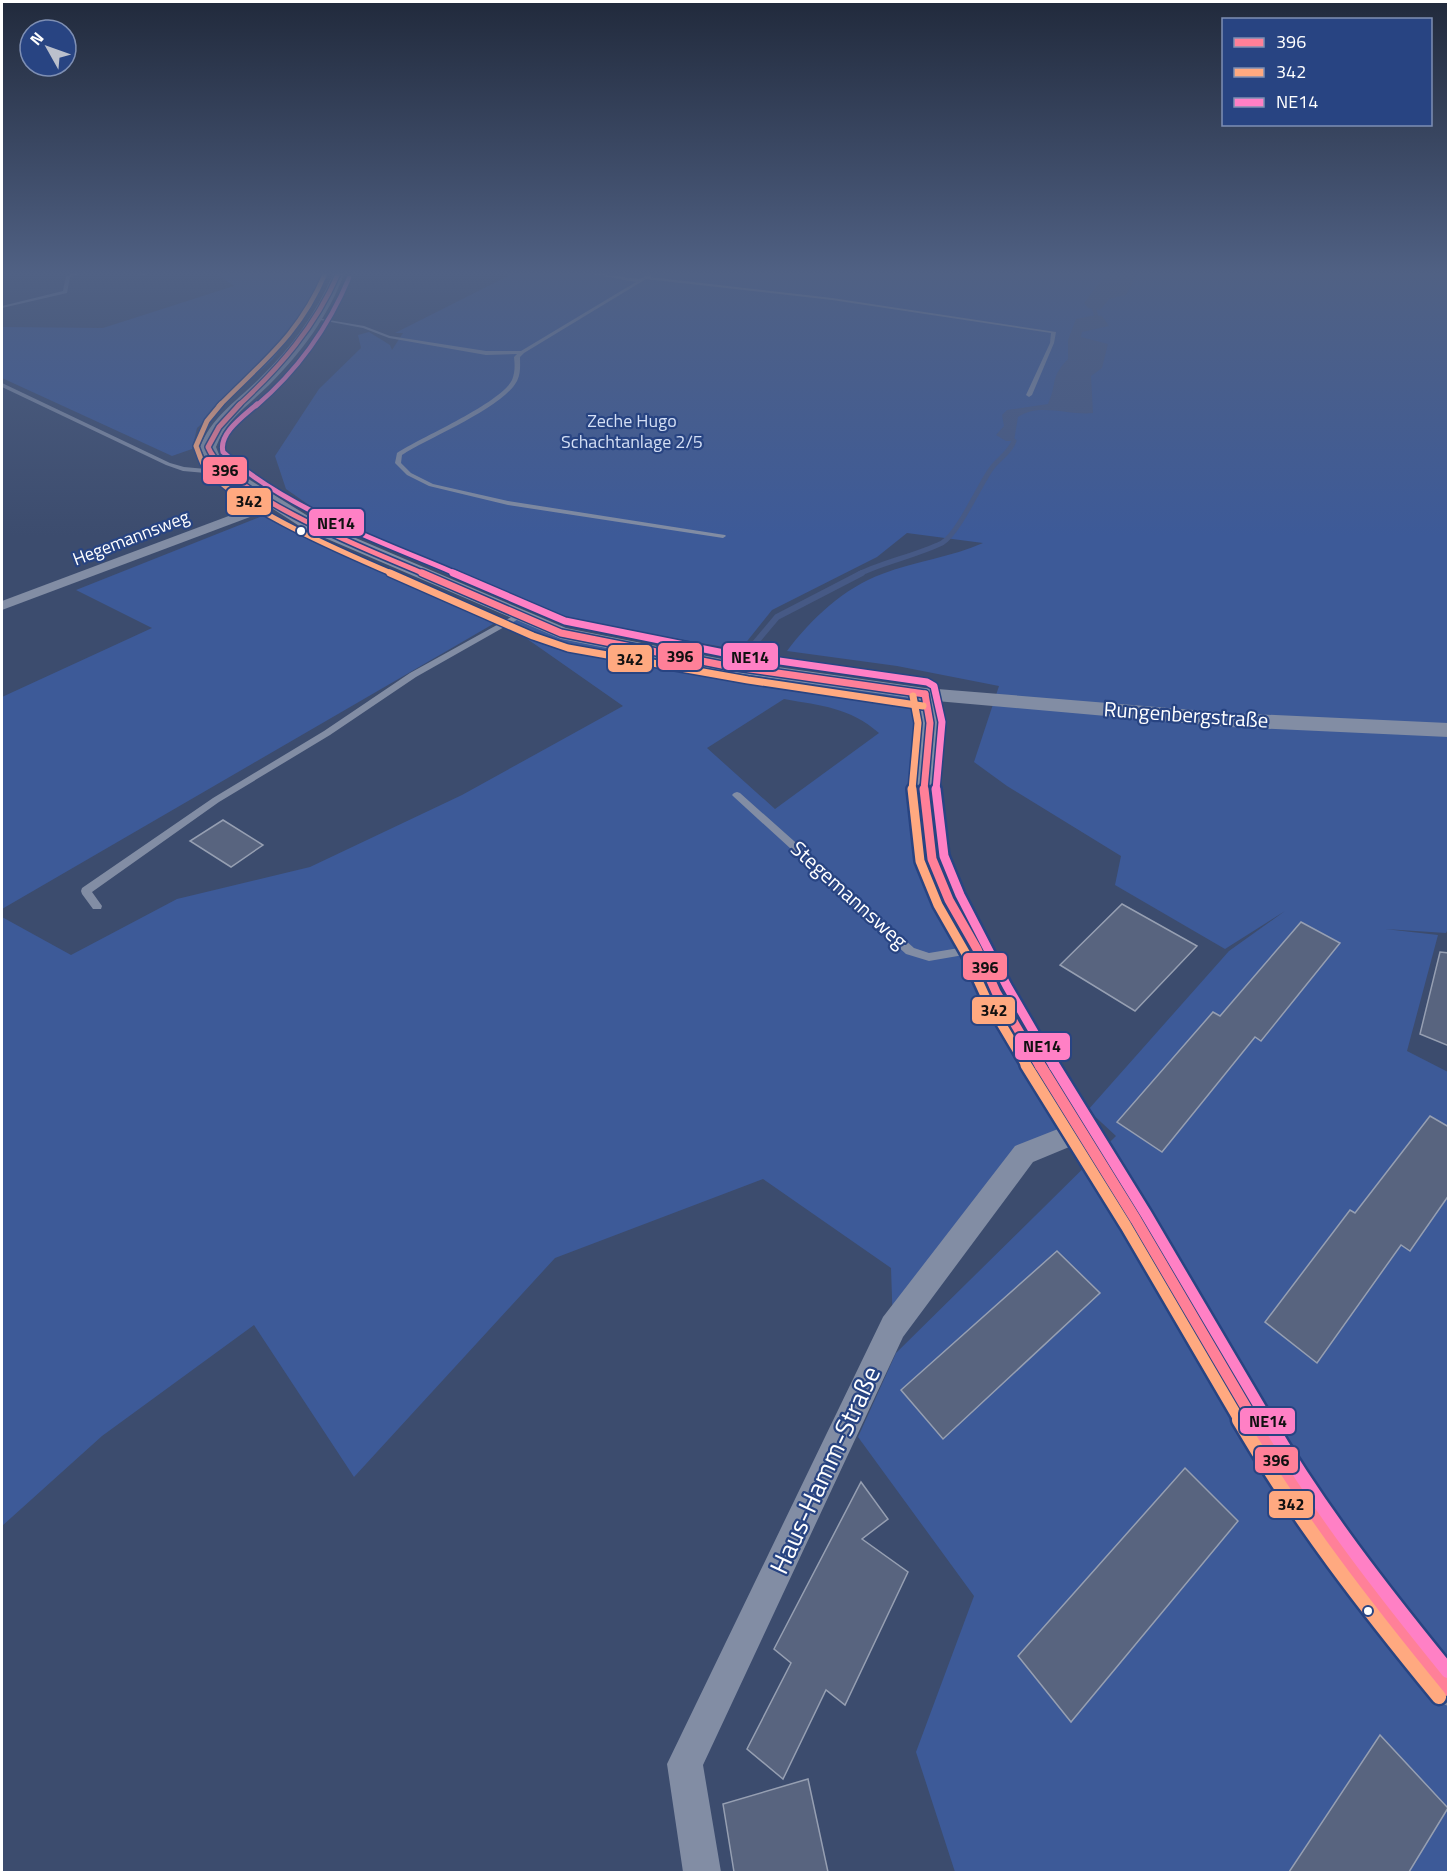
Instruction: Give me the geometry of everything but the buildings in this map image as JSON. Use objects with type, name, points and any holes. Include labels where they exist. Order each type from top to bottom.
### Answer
[{"type":"street","name":"Rungenbergstraße","points":[[282,361],[266,381],[211,434],[208,447],[213,459],[228,473],[310,525],[518,617],[561,633],[723,665],[925,694],[1230,720],[1449,730]]},
{"type":"street","name":"Hegemannsweg","points":[[2,606],[274,503]]},
{"type":"street","points":[[925,694],[930,723],[924,789],[932,859],[949,900],[996,992],[1136,1220],[1284,1473],[1369,1593],[1449,1689]]},
{"type":"street","name":"Haus-Hamm-Straße","points":[[702,1872],[685,1764],[893,1327],[1024,1154],[1080,1132]]},
{"type":"lane","points":[[518,361],[518,373],[510,387],[493,400],[418,440],[399,454],[398,463],[409,474],[431,485],[508,503],[723,536]]},
{"type":"lane","points":[[1029,395],[1044,361]]},
{"type":"lane","points":[[2,385],[183,470],[228,473]]},
{"type":"lane","points":[[97,906],[86,891],[216,800],[327,733],[413,675],[518,617]]},
{"type":"lane","name":"Stegemannsweg","points":[[737,795],[910,951],[929,957],[976,949]]},
{"type":"green space","points":[[2,361],[270,361],[197,428],[192,449],[172,456],[2,378]]},
{"type":"green space","name":"Zeche Hugo Schachtanlage 2/5","points":[[347,361],[1448,361],[1448,929],[1446,933],[1385,929],[1438,935],[1407,1051],[1448,1072],[1448,1872],[955,1872],[916,1752],[974,1596],[858,1437],[896,1353],[1116,1136],[1088,1110],[1229,951],[1285,911],[1225,949],[1115,885],[1121,856],[1007,786],[974,762],[999,686],[897,666],[787,651],[818,616],[854,587],[895,570],[983,543],[907,533],[877,557],[772,610],[740,650],[539,614],[346,531],[286,489],[275,456],[319,389]]},
{"type":"green space","points":[[265,515],[501,620],[513,619],[614,644],[925,694],[932,859],[1079,1132],[1024,1154],[893,1327],[891,1268],[763,1179],[555,1258],[354,1477],[254,1325],[102,1436],[2,1526],[2,917],[71,955],[177,899],[310,867],[462,795],[623,706],[500,620],[2,909],[2,697],[152,628],[76,590]],"holes":[[[784,699],[846,713],[868,724],[879,733],[775,809],[707,748]]]},
{"type":"shaded area","points":[[1066,361],[1104,361],[1102,368],[1091,376],[1093,413],[1035,410],[1018,417],[1014,441],[1006,441],[996,435],[1004,426],[1002,415],[1007,410],[1048,404],[1056,376]]},
{"type":"waterway","points":[[859,574],[932,548],[948,538],[991,469],[1014,441]]},
{"type":"waterway","points":[[751,648],[777,617],[862,573]]},
{"type":"transit line","name":"342","points":[[267,361],[217,408],[199,433],[196,446],[204,466],[230,489],[266,513],[357,558],[521,631],[558,645],[713,674],[923,706]]},
{"type":"transit line","name":"396","points":[[283,361],[225,419],[208,447],[213,459],[228,473],[310,525],[561,633],[722,665],[925,694]]},
{"type":"transit line","name":"NE14","points":[[298,361],[265,398],[231,429],[222,447],[223,452],[235,463],[316,514],[565,621],[724,653],[927,682],[934,686],[942,722],[936,789],[944,856],[960,895],[987,943],[1007,986],[1089,1126],[1146,1214],[1294,1466],[1379,1586],[1448,1671]]},
{"type":"transit line","name":"396","points":[[925,694],[930,723],[924,789],[932,859],[949,900],[977,949],[996,992],[1079,1132],[1136,1220],[1284,1473],[1369,1593],[1448,1689]]},
{"type":"transit line","name":"342","points":[[913,696],[918,723],[912,789],[920,861],[938,905],[966,954],[986,998],[1069,1138],[1126,1226],[1274,1480],[1359,1600],[1439,1697]]}]
